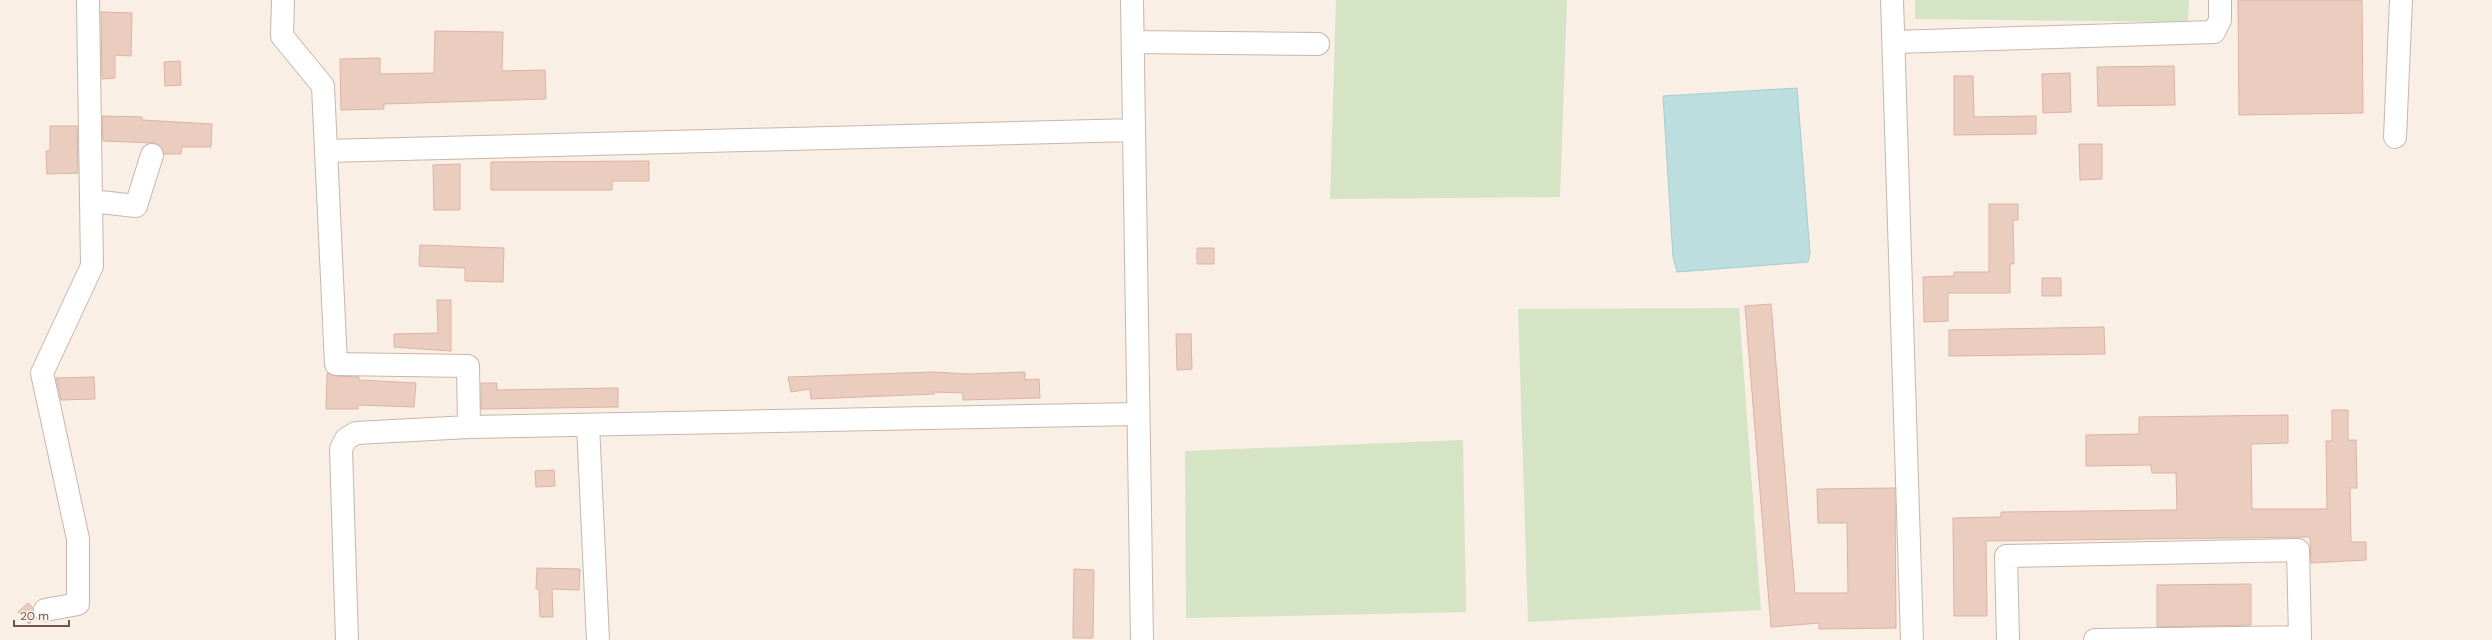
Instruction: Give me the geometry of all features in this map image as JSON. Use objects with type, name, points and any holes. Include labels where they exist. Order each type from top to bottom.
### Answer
[{"type":"street","points":[[45,610],[78,604],[78,539],[42,373],[92,266],[88,0]]},
{"type":"street","points":[[283,0],[282,36],[323,86],[336,364],[468,366],[469,427]]},
{"type":"street","points":[[1132,0],[1142,640]]},
{"type":"street","points":[[1892,0],[1912,640]]},
{"type":"street","points":[[1894,42],[2214,32],[2220,20],[2220,0]]},
{"type":"street","points":[[2395,137],[2402,0]]},
{"type":"street","points":[[1133,42],[1318,44]]},
{"type":"street","points":[[326,151],[1134,130]]},
{"type":"street","points":[[91,201],[136,206],[152,155]]},
{"type":"street","points":[[347,640],[341,449],[346,439],[356,434],[469,427],[1138,414]]},
{"type":"street","points":[[588,425],[598,640]]},
{"type":"street","points":[[2008,640],[2006,556],[2298,550],[2300,637],[2095,640]]},
{"type":"green space","points":[[1336,0],[1567,0],[1560,197],[1330,199]]},
{"type":"green space","points":[[1915,0],[2189,0],[2188,22],[1915,19]]},
{"type":"green space","points":[[1739,308],[1761,610],[1528,622],[1518,309]]},
{"type":"green space","points":[[1463,440],[1466,612],[1186,618],[1185,451]]},
{"type":"water","points":[[1797,88],[1810,253],[1808,262],[1677,272],[1673,257],[1663,96]]},
{"type":"building","points":[[2238,0],[2362,0],[2363,113],[2239,115]]},
{"type":"building","points":[[101,12],[132,13],[131,56],[115,55],[115,78],[102,79]]},
{"type":"building","points":[[435,31],[503,32],[502,71],[545,70],[546,99],[384,104],[384,109],[341,110],[340,59],[380,58],[380,74],[434,73]]},
{"type":"building","points":[[180,61],[181,85],[165,86],[164,62]]},
{"type":"building","points":[[2174,66],[2175,105],[2098,106],[2097,67]]},
{"type":"building","points":[[2070,73],[2071,112],[2043,113],[2042,74]]},
{"type":"building","points":[[1954,76],[1973,76],[1974,117],[2036,116],[2036,134],[1954,135]]},
{"type":"building","points":[[102,116],[142,117],[142,120],[212,124],[211,147],[182,147],[181,154],[164,154],[161,147],[155,143],[103,141]]},
{"type":"building","points":[[50,126],[77,126],[78,173],[47,174],[46,151],[50,151]]},
{"type":"building","points":[[2079,144],[2102,144],[2102,179],[2080,180]]},
{"type":"building","points":[[649,161],[649,181],[612,181],[612,190],[491,190],[491,162]]},
{"type":"building","points":[[460,164],[460,210],[434,210],[433,165]]},
{"type":"building","points":[[1989,204],[2018,204],[2018,220],[2013,220],[2014,264],[2010,264],[2010,293],[1948,293],[1948,321],[1924,322],[1923,277],[1954,276],[1954,272],[1989,272]]},
{"type":"building","points":[[420,245],[504,248],[503,282],[465,281],[465,268],[419,266]]},
{"type":"building","points":[[1197,248],[1214,248],[1214,264],[1197,264]]},
{"type":"building","points":[[2042,278],[2061,278],[2061,296],[2042,296]]},
{"type":"building","points":[[437,300],[451,300],[451,351],[394,347],[394,334],[438,333]]},
{"type":"building","points":[[1771,304],[1795,593],[1848,593],[1847,523],[1818,523],[1817,489],[1895,488],[1896,628],[1819,629],[1819,623],[1771,627],[1745,306]]},
{"type":"building","points":[[2104,327],[2105,354],[1949,356],[1949,330]]},
{"type":"building","points":[[1176,334],[1191,334],[1192,369],[1177,370]]},
{"type":"building","points":[[933,372],[969,374],[1025,372],[1025,380],[1039,379],[1040,398],[963,400],[963,393],[934,392],[934,394],[811,399],[810,389],[791,392],[788,377]]},
{"type":"building","points":[[327,373],[336,376],[359,377],[359,380],[416,383],[414,407],[358,405],[358,409],[326,409]]},
{"type":"building","points":[[94,377],[95,399],[61,400],[56,378]]},
{"type":"building","points":[[481,383],[497,383],[497,390],[618,388],[618,407],[481,409]]},
{"type":"building","points":[[2332,410],[2348,410],[2348,440],[2356,440],[2357,488],[2350,488],[2351,542],[2366,542],[2366,560],[2311,563],[2310,537],[1986,541],[1987,616],[1954,616],[1953,518],[2001,517],[2001,512],[2177,510],[2176,473],[2152,473],[2151,465],[2086,466],[2086,435],[2139,434],[2139,417],[2288,415],[2288,443],[2251,444],[2252,509],[2327,509],[2326,441],[2332,441]]},
{"type":"building","points":[[554,470],[555,486],[536,487],[535,471]]},
{"type":"building","points":[[537,568],[580,569],[579,590],[552,589],[553,617],[540,617],[539,589],[536,589]]},
{"type":"building","points":[[1074,569],[1094,570],[1093,638],[1073,638]]},
{"type":"building","points":[[2251,584],[2251,625],[2157,627],[2157,585]]},
{"type":"building","points":[[28,603],[33,608],[35,618],[29,624],[18,612]]}]
